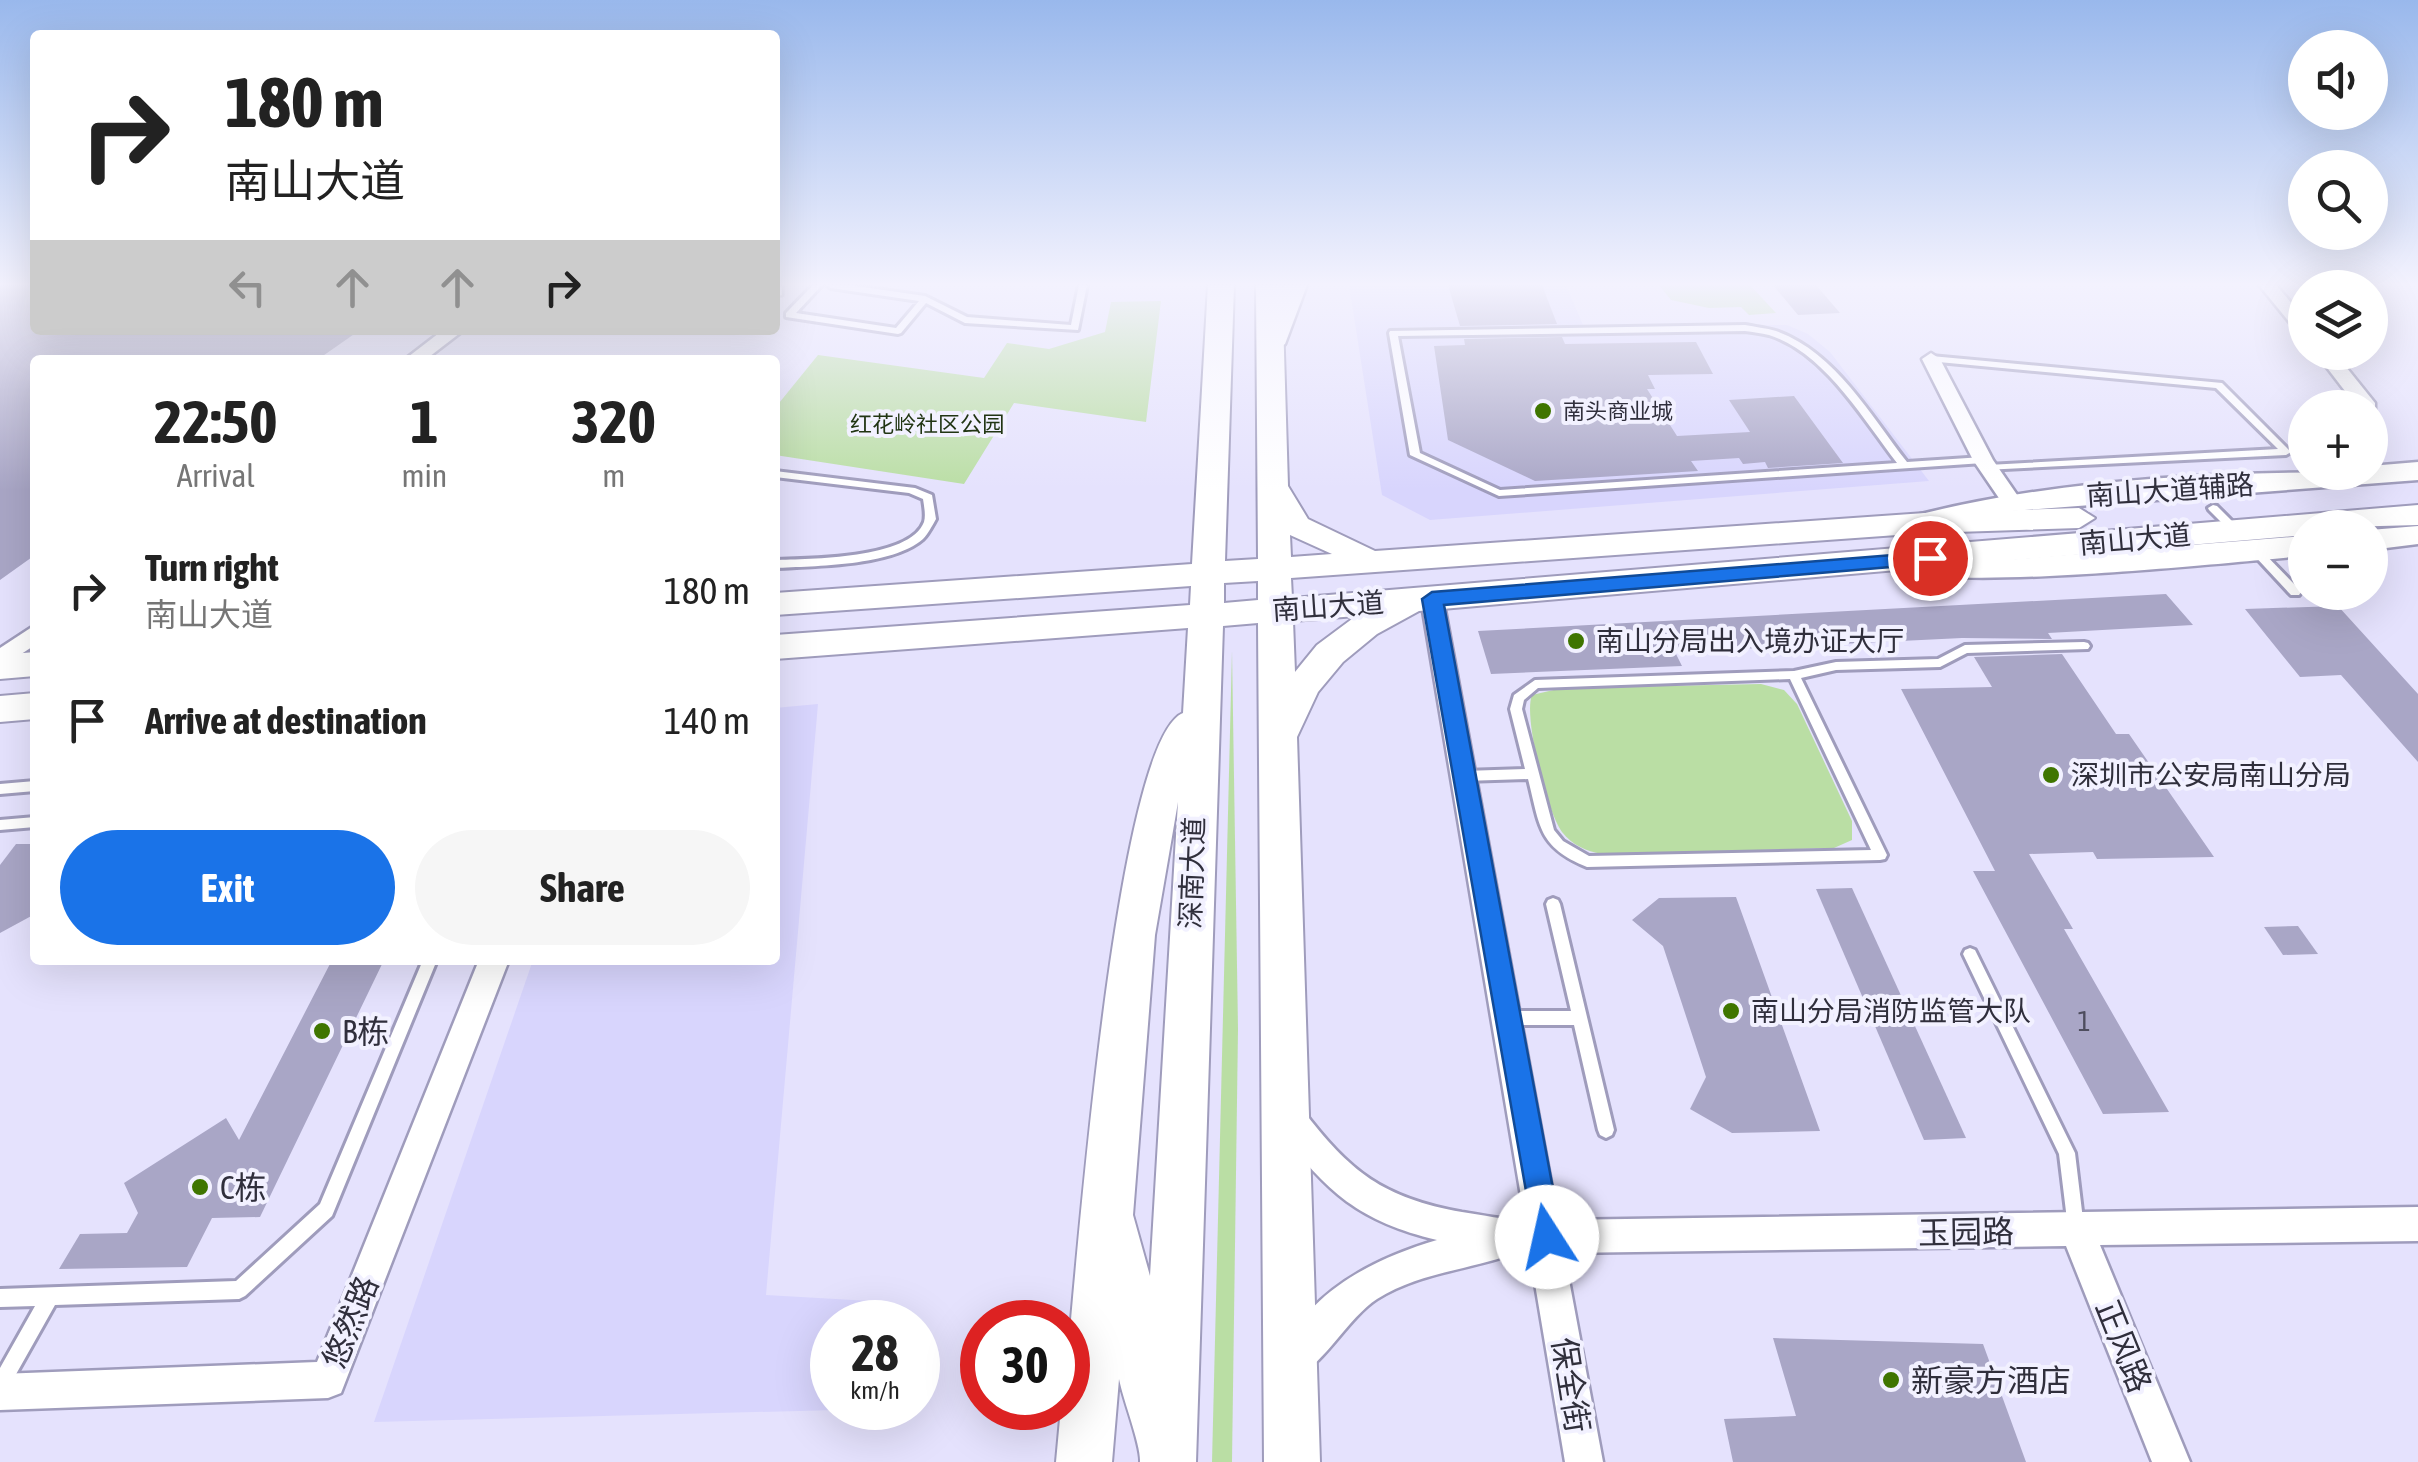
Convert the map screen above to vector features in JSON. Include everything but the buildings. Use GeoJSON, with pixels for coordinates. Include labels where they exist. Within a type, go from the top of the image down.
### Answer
{"type":"FeatureCollection","features":[{"type":"Feature","properties":{"kind":"main road","name":"深南大道"},"geometry":{"type":"LineString","coordinates":[[1166,1462],[1218,353]]}},
{"type":"Feature","properties":{"kind":"main road"},"geometry":{"type":"LineString","coordinates":[[1272,353],[1292,1462]]}},
{"type":"Feature","properties":{"kind":"main road"},"geometry":{"type":"LineString","coordinates":[[1275,490],[1296,526],[1318,539],[1366,555],[1407,560]]}},
{"type":"Feature","properties":{"kind":"main road","name":"南山大道"},"geometry":{"type":"LineString","coordinates":[[780,604],[1208,570],[1407,560],[1925,523],[2032,522],[2235,530],[2418,492]]}},
{"type":"Feature","properties":{"kind":"main road","name":"南山大道"},"geometry":{"type":"LineString","coordinates":[[780,646],[1432,599],[2418,515]]}},
{"type":"Feature","properties":{"kind":"main road"},"geometry":{"type":"LineString","coordinates":[[1280,754],[1301,687],[1321,662],[1370,623],[1432,599]]}},
{"type":"Feature","properties":{"kind":"main road"},"geometry":{"type":"LineString","coordinates":[[0,663],[30,664]]}},
{"type":"Feature","properties":{"kind":"main road"},"geometry":{"type":"LineString","coordinates":[[1084,1462],[1106,1191],[1147,848],[1158,803],[1201,700]]}},
{"type":"Feature","properties":{"kind":"main road"},"geometry":{"type":"LineString","coordinates":[[0,709],[30,706]]}},
{"type":"Feature","properties":{"kind":"main road"},"geometry":{"type":"LineString","coordinates":[[1106,1191],[1166,1462]]}},
{"type":"Feature","properties":{"kind":"main road"},"geometry":{"type":"LineString","coordinates":[[1292,1366],[1310,1462]]}},
{"type":"Feature","properties":{"kind":"street"},"geometry":{"type":"LineString","coordinates":[[1931,358],[1986,464],[2012,502]]}},
{"type":"Feature","properties":{"kind":"street"},"geometry":{"type":"LineString","coordinates":[[2338,370],[2354,390]]}},
{"type":"Feature","properties":{"kind":"street","name":"南山大道辅路"},"geometry":{"type":"LineString","coordinates":[[1925,523],[2012,502],[2418,471]]}},
{"type":"Feature","properties":{"kind":"street"},"geometry":{"type":"LineString","coordinates":[[2235,530],[2288,542]]}},
{"type":"Feature","properties":{"kind":"street"},"geometry":{"type":"LineString","coordinates":[[2388,538],[2418,535]]}},
{"type":"Feature","properties":{"kind":"street","name":"保全街"},"geometry":{"type":"LineString","coordinates":[[1432,599],[1508,1018],[1530,1237],[1584,1462]]}},
{"type":"Feature","properties":{"kind":"street"},"geometry":{"type":"LineString","coordinates":[[0,663],[30,636]]}},
{"type":"Feature","properties":{"kind":"street","name":"悠然路"},"geometry":{"type":"LineString","coordinates":[[0,1389],[328,1380],[492,965]]}},
{"type":"Feature","properties":{"kind":"street"},"geometry":{"type":"LineString","coordinates":[[1286,1111],[1316,1157],[1347,1189],[1384,1208],[1429,1222],[1530,1237]]}},
{"type":"Feature","properties":{"kind":"street","name":"玉园路"},"geometry":{"type":"LineString","coordinates":[[1530,1237],[2418,1224]]}},
{"type":"Feature","properties":{"kind":"street","name":"正风路"},"geometry":{"type":"LineString","coordinates":[[2076,1230],[2171,1462]]}},
{"type":"Feature","properties":{"kind":"street"},"geometry":{"type":"LineString","coordinates":[[1292,1366],[1318,1326],[1344,1298],[1375,1279],[1530,1237]]}},
{"type":"Feature","properties":{"kind":"lane"},"geometry":{"type":"LineString","coordinates":[[1397,353],[1414,454],[1499,493],[1904,465],[2286,452],[2219,385],[1931,358]]}},
{"type":"Feature","properties":{"kind":"lane"},"geometry":{"type":"LineString","coordinates":[[1810,353],[1904,465]]}},
{"type":"Feature","properties":{"kind":"lane"},"geometry":{"type":"LineString","coordinates":[[780,475],[911,490],[928,496],[933,509],[927,527],[913,543],[880,556],[780,564]]}},
{"type":"Feature","properties":{"kind":"lane"},"geometry":{"type":"LineString","coordinates":[[2235,530],[2288,586]]}},
{"type":"Feature","properties":{"kind":"lane"},"geometry":{"type":"LineString","coordinates":[[1794,675],[1880,855],[1587,862],[1558,845],[1548,832],[1516,708],[1518,698],[1535,684],[1794,675],[1836,666],[1940,663],[1964,649],[2084,646]]}},
{"type":"Feature","properties":{"kind":"lane"},"geometry":{"type":"LineString","coordinates":[[1464,776],[1532,774]]}},
{"type":"Feature","properties":{"kind":"lane"},"geometry":{"type":"LineString","coordinates":[[0,789],[30,786]]}},
{"type":"Feature","properties":{"kind":"lane"},"geometry":{"type":"LineString","coordinates":[[0,825],[30,822]]}},
{"type":"Feature","properties":{"kind":"lane"},"geometry":{"type":"LineString","coordinates":[[1553,904],[1606,1130]]}},
{"type":"Feature","properties":{"kind":"lane"},"geometry":{"type":"LineString","coordinates":[[1970,954],[2068,1153],[2076,1230]]}},
{"type":"Feature","properties":{"kind":"lane"},"geometry":{"type":"LineString","coordinates":[[0,1298],[239,1290],[326,1210],[428,965]]}},
{"type":"Feature","properties":{"kind":"lane"},"geometry":{"type":"LineString","coordinates":[[1508,1018],[1580,1018]]}},
{"type":"Feature","properties":{"kind":"lane"},"geometry":{"type":"LineString","coordinates":[[0,1389],[50,1296]]}},
{"type":"Feature","properties":{"kind":"shaded area"},"geometry":{"type":"Polygon","coordinates":[[[1360,353],[1831,353],[1929,481],[1430,520],[1382,495],[1360,353]]]}},
{"type":"Feature","properties":{"kind":"shaded area"},"geometry":{"type":"Polygon","coordinates":[[[818,704],[766,1295],[853,1300],[810,1300],[810,1411],[374,1422],[531,965],[780,965],[780,708],[818,704]]]}},
{"type":"Feature","properties":{"kind":"green space","name":"红花岭社区公园"},"geometry":{"type":"Polygon","coordinates":[[[1000,353],[1155,353],[1146,422],[1014,403],[964,484],[780,456],[780,402],[818,355],[984,378],[1000,353]]]}},
{"type":"Feature","properties":{"kind":"green space"},"geometry":{"type":"Polygon","coordinates":[[[1232,651],[1238,1029],[1232,1462],[1212,1462],[1232,651]]]}},
{"type":"Feature","properties":{"kind":"green space"},"geometry":{"type":"Polygon","coordinates":[[[1761,684],[1784,690],[1797,704],[1852,821],[1852,840],[1834,848],[1602,854],[1580,847],[1562,832],[1538,764],[1531,722],[1532,695],[1562,688],[1761,684]]]}},
{"type":"Feature","properties":{"kind":"place","name":"南头商业城"},"geometry":{"type":"Point","coordinates":[1543,411]}},
{"type":"Feature","properties":{"kind":"place","name":"南山分局出入境办证大厅"},"geometry":{"type":"Point","coordinates":[1576,641]}},
{"type":"Feature","properties":{"kind":"place","name":"深圳市公安局南山分局"},"geometry":{"type":"Point","coordinates":[2051,775]}},
{"type":"Feature","properties":{"kind":"place","name":"南山分局消防监管大队"},"geometry":{"type":"Point","coordinates":[1731,1011]}},
{"type":"Feature","properties":{"kind":"place","name":"B栋"},"geometry":{"type":"Point","coordinates":[322,1031]}},
{"type":"Feature","properties":{"kind":"place","name":"C栋"},"geometry":{"type":"Point","coordinates":[200,1187]}},
{"type":"Feature","properties":{"kind":"place","name":"新豪方酒店"},"geometry":{"type":"Point","coordinates":[1891,1380]}},
{"type":"Feature","properties":{"kind":"route"},"geometry":{"type":"LineString","coordinates":[[1547,1237],[1432,599],[1930,558]]}}]}
